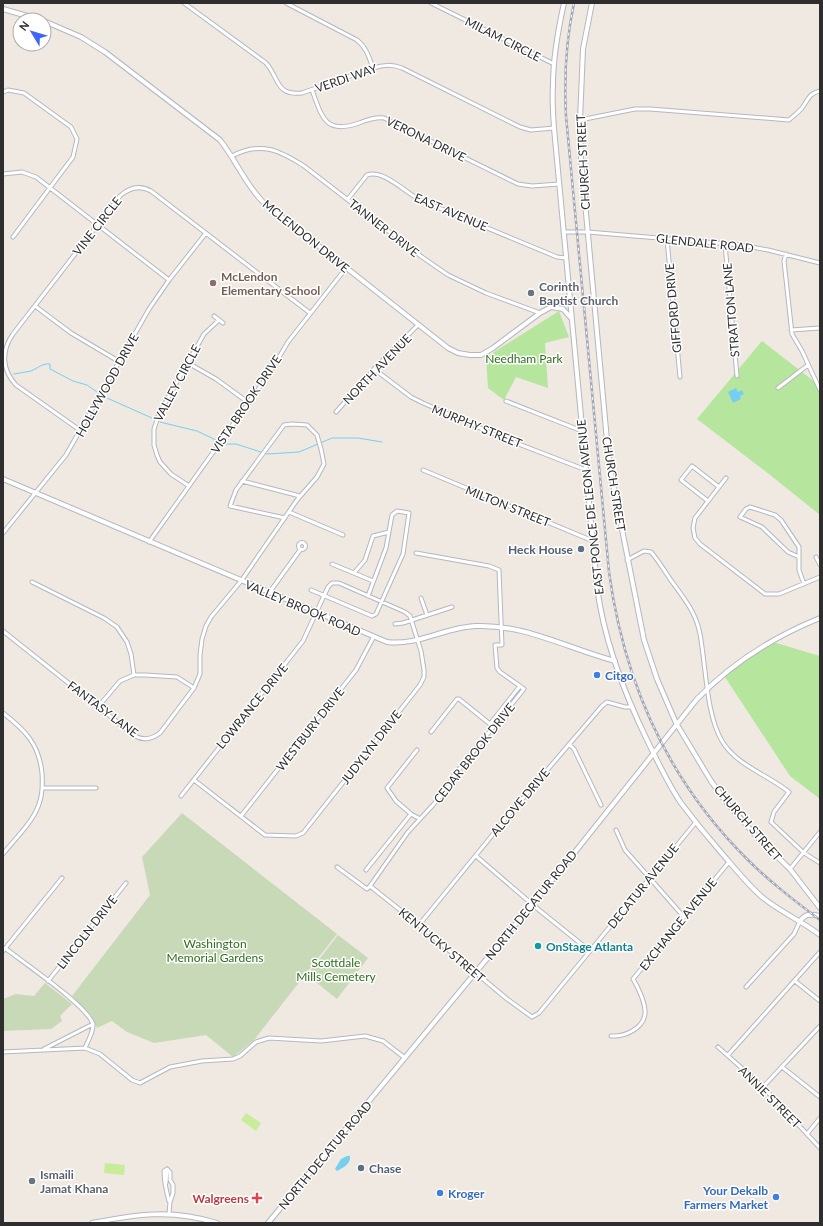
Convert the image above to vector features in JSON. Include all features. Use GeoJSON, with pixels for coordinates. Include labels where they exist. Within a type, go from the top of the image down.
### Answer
{"type":"FeatureCollection","features":[{"type":"Feature","properties":{"kind":"main road","name":"EAST PONCE DE LEON AVENUE"},"geometry":{"type":"LineString","coordinates":[[564,3],[557,32],[554,64],[554,128],[593,541],[601,613],[606,634],[632,707],[653,752],[681,802],[729,862],[754,889],[766,900],[820,935]]}},
{"type":"Feature","properties":{"kind":"main road","name":"CHURCH STREET"},"geometry":{"type":"LineString","coordinates":[[592,3],[583,49],[580,148],[606,436],[612,479],[641,627],[648,653],[676,723],[707,776],[726,802],[757,837],[790,869],[820,908]]}},
{"type":"Feature","properties":{"kind":"main road"},"geometry":{"type":"LineString","coordinates":[[3,9],[13,12]]}},
{"type":"Feature","properties":{"kind":"main road","name":"MCLENDON DRIVE"},"geometry":{"type":"LineString","coordinates":[[52,25],[80,37],[106,52],[220,140],[232,156],[255,194],[263,202],[448,348],[458,353],[481,355],[493,348],[540,313],[569,297]]}},
{"type":"Feature","properties":{"kind":"main road"},"geometry":{"type":"LineString","coordinates":[[551,307],[563,309],[571,318]]}},
{"type":"Feature","properties":{"kind":"main road","name":"VALLEY BROOK ROAD"},"geometry":{"type":"LineString","coordinates":[[3,479],[373,638],[386,642],[398,644],[460,627],[501,627],[534,634],[615,661]]}},
{"type":"Feature","properties":{"kind":"main road","name":"NORTH DECATUR ROAD"},"geometry":{"type":"LineString","coordinates":[[268,1223],[532,904],[676,723],[708,687],[734,665],[759,648],[792,630],[820,619]]}},
{"type":"Feature","properties":{"kind":"main road"},"geometry":{"type":"LineString","coordinates":[[800,921],[809,914],[820,916]]}},
{"type":"Feature","properties":{"kind":"main road"},"geometry":{"type":"LineString","coordinates":[[92,1223],[138,1215],[169,1214],[217,1223]]}},
{"type":"Feature","properties":{"kind":"street","name":"VERDI WAY"},"geometry":{"type":"LineString","coordinates":[[184,3],[266,63],[272,70],[277,83],[284,90],[296,94],[312,90],[373,68],[385,65],[397,66],[520,127],[531,130],[554,128]]}},
{"type":"Feature","properties":{"kind":"street"},"geometry":{"type":"LineString","coordinates":[[286,3],[357,40],[362,44],[368,54],[373,68]]}},
{"type":"Feature","properties":{"kind":"street","name":"MILAM CIRCLE"},"geometry":{"type":"LineString","coordinates":[[431,3],[554,64]]}},
{"type":"Feature","properties":{"kind":"street"},"geometry":{"type":"LineString","coordinates":[[3,92],[8,90],[24,93],[71,127],[77,139],[73,157],[51,188],[13,236]]}},
{"type":"Feature","properties":{"kind":"street","name":"VERONA DRIVE"},"geometry":{"type":"LineString","coordinates":[[312,90],[322,115],[333,126],[345,127],[372,118],[384,118],[518,184],[532,186],[559,184]]}},
{"type":"Feature","properties":{"kind":"street"},"geometry":{"type":"LineString","coordinates":[[580,120],[635,109],[789,120],[801,109],[807,98],[814,92],[820,91]]}},
{"type":"Feature","properties":{"kind":"street","name":"TANNER DRIVE"},"geometry":{"type":"LineString","coordinates":[[232,156],[249,149],[264,148],[275,150],[287,155],[304,166],[422,257],[448,275],[486,293],[540,313]]}},
{"type":"Feature","properties":{"kind":"street"},"geometry":{"type":"LineString","coordinates":[[3,174],[22,172],[30,174],[40,180],[169,280]]}},
{"type":"Feature","properties":{"kind":"street","name":"EAST AVENUE"},"geometry":{"type":"LineString","coordinates":[[348,199],[367,175],[376,174],[388,178],[409,194],[420,200],[557,257],[566,258]]}},
{"type":"Feature","properties":{"kind":"street","name":"VINE CIRCLE"},"geometry":{"type":"LineString","coordinates":[[80,431],[16,385],[8,375],[4,354],[9,340],[35,306],[123,194],[132,188],[140,187],[151,191],[310,313]]}},
{"type":"Feature","properties":{"kind":"street","name":"GLENDALE ROAD"},"geometry":{"type":"LineString","coordinates":[[563,232],[588,232],[725,244],[786,254],[820,263]]}},
{"type":"Feature","properties":{"kind":"street","name":"HOLLYWOOD DRIVE"},"geometry":{"type":"LineString","coordinates":[[3,533],[66,455],[149,309],[169,280],[206,233]]}},
{"type":"Feature","properties":{"kind":"street","name":"GIFFORD DRIVE"},"geometry":{"type":"LineString","coordinates":[[667,239],[680,377]]}},
{"type":"Feature","properties":{"kind":"street","name":"STRATTON LANE"},"geometry":{"type":"LineString","coordinates":[[725,244],[737,376]]}},
{"type":"Feature","properties":{"kind":"street"},"geometry":{"type":"LineString","coordinates":[[786,254],[784,261],[791,330],[820,390]]}},
{"type":"Feature","properties":{"kind":"street","name":"VISTA BROOK DRIVE"},"geometry":{"type":"LineString","coordinates":[[149,542],[270,374],[288,342],[346,268]]}},
{"type":"Feature","properties":{"kind":"street"},"geometry":{"type":"LineString","coordinates":[[35,306],[71,333],[120,362]]}},
{"type":"Feature","properties":{"kind":"street"},"geometry":{"type":"LineString","coordinates":[[214,316],[223,323]]}},
{"type":"Feature","properties":{"kind":"street","name":"VALLEY CIRCLE"},"geometry":{"type":"LineString","coordinates":[[189,486],[171,474],[160,462],[154,445],[153,433],[159,414],[204,334],[219,320]]}},
{"type":"Feature","properties":{"kind":"street","name":"NORTH AVENUE"},"geometry":{"type":"LineString","coordinates":[[336,412],[374,369],[418,325]]}},
{"type":"Feature","properties":{"kind":"street"},"geometry":{"type":"LineString","coordinates":[[791,330],[820,328]]}},
{"type":"Feature","properties":{"kind":"street"},"geometry":{"type":"LineString","coordinates":[[188,363],[216,379],[249,402]]}},
{"type":"Feature","properties":{"kind":"street"},"geometry":{"type":"LineString","coordinates":[[778,388],[808,365]]}},
{"type":"Feature","properties":{"kind":"street","name":"MURPHY STREET"},"geometry":{"type":"LineString","coordinates":[[374,369],[411,397],[423,403],[503,438],[586,470]]}},
{"type":"Feature","properties":{"kind":"street"},"geometry":{"type":"LineString","coordinates":[[506,401],[582,431]]}},
{"type":"Feature","properties":{"kind":"street","name":"FANTASY LANE"},"geometry":{"type":"LineString","coordinates":[[3,632],[135,736],[144,739],[160,733],[194,688],[200,674],[202,639],[206,626],[211,617],[241,581],[300,496],[317,477],[324,464],[317,435],[307,425],[284,425],[242,481]]}},
{"type":"Feature","properties":{"kind":"street"},"geometry":{"type":"LineString","coordinates":[[708,501],[681,480],[692,466],[719,487]]}},
{"type":"Feature","properties":{"kind":"street","name":"MILTON STREET"},"geometry":{"type":"LineString","coordinates":[[423,470],[593,541]]}},
{"type":"Feature","properties":{"kind":"street"},"geometry":{"type":"LineString","coordinates":[[726,478],[695,518],[693,528],[695,538],[700,544],[758,590],[766,594],[780,594],[820,577]]}},
{"type":"Feature","properties":{"kind":"street"},"geometry":{"type":"LineString","coordinates":[[285,518],[230,506],[236,490],[242,481],[300,496]]}},
{"type":"Feature","properties":{"kind":"street"},"geometry":{"type":"LineString","coordinates":[[799,557],[788,552],[762,527],[740,517],[746,509],[750,507],[775,515],[781,520],[799,548],[799,557],[799,570],[804,584]]}},
{"type":"Feature","properties":{"kind":"street"},"geometry":{"type":"LineString","coordinates":[[311,590],[372,616],[376,614],[382,602],[403,554],[409,513],[397,511],[392,515],[386,548],[368,596],[382,602],[405,612],[410,616],[411,620]]}},
{"type":"Feature","properties":{"kind":"street"},"geometry":{"type":"LineString","coordinates":[[289,512],[343,535]]}},
{"type":"Feature","properties":{"kind":"street"},"geometry":{"type":"LineString","coordinates":[[354,573],[365,560],[373,536],[389,532]]}},
{"type":"Feature","properties":{"kind":"street"},"geometry":{"type":"LineString","coordinates":[[269,593],[300,550]]}},
{"type":"Feature","properties":{"kind":"street"},"geometry":{"type":"LineString","coordinates":[[627,560],[644,551],[651,552],[685,598],[696,620],[700,633],[713,717],[723,742],[731,752],[744,763],[789,792],[774,812],[770,819],[771,822],[804,853],[820,863]]}},
{"type":"Feature","properties":{"kind":"street"},"geometry":{"type":"LineString","coordinates":[[416,554],[489,566],[499,570],[502,645],[495,645],[497,668],[520,686]]}},
{"type":"Feature","properties":{"kind":"street"},"geometry":{"type":"LineString","coordinates":[[816,557],[820,565]]}},
{"type":"Feature","properties":{"kind":"street"},"geometry":{"type":"LineString","coordinates":[[332,564],[373,581]]}},
{"type":"Feature","properties":{"kind":"street"},"geometry":{"type":"LineString","coordinates":[[32,582],[104,618],[117,627],[127,642],[131,654],[134,675]]}},
{"type":"Feature","properties":{"kind":"street","name":"LOWRANCE DRIVE"},"geometry":{"type":"LineString","coordinates":[[181,796],[304,641],[328,588],[332,583],[339,583],[368,596]]}},
{"type":"Feature","properties":{"kind":"street"},"geometry":{"type":"LineString","coordinates":[[421,598],[427,615]]}},
{"type":"Feature","properties":{"kind":"street"},"geometry":{"type":"LineString","coordinates":[[395,624],[403,623],[452,607]]}},
{"type":"Feature","properties":{"kind":"street","name":"JUDYLYN DRIVE"},"geometry":{"type":"LineString","coordinates":[[241,816],[265,835],[296,836],[303,833],[420,685],[424,677],[424,670],[421,650],[411,620]]}},
{"type":"Feature","properties":{"kind":"street","name":"WESTBURY DRIVE"},"geometry":{"type":"LineString","coordinates":[[241,816],[356,670],[373,638]]}},
{"type":"Feature","properties":{"kind":"street"},"geometry":{"type":"LineString","coordinates":[[98,707],[120,681],[134,675],[177,677],[194,688]]}},
{"type":"Feature","properties":{"kind":"street","name":"CEDAR BROOK DRIVE"},"geometry":{"type":"LineString","coordinates":[[370,886],[408,832],[448,787],[452,778],[524,689],[520,686],[490,724],[459,699],[457,699],[431,732]]}},
{"type":"Feature","properties":{"kind":"street","name":"ALCOVE DRIVE"},"geometry":{"type":"LineString","coordinates":[[419,925],[569,744],[605,703],[607,702],[625,707],[632,707]]}},
{"type":"Feature","properties":{"kind":"street"},"geometry":{"type":"LineString","coordinates":[[3,713],[25,732],[32,741],[40,760],[43,788],[34,816],[3,854]]}},
{"type":"Feature","properties":{"kind":"street"},"geometry":{"type":"LineString","coordinates":[[569,744],[574,749],[602,805]]}},
{"type":"Feature","properties":{"kind":"street"},"geometry":{"type":"LineString","coordinates":[[417,750],[387,788],[396,801],[411,814],[420,819]]}},
{"type":"Feature","properties":{"kind":"street"},"geometry":{"type":"LineString","coordinates":[[194,780],[241,816]]}},
{"type":"Feature","properties":{"kind":"street"},"geometry":{"type":"LineString","coordinates":[[43,788],[96,788]]}},
{"type":"Feature","properties":{"kind":"street"},"geometry":{"type":"LineString","coordinates":[[366,870],[411,814]]}},
{"type":"Feature","properties":{"kind":"street","name":"DECATUR AVENUE"},"geometry":{"type":"LineString","coordinates":[[545,1006],[696,822]]}},
{"type":"Feature","properties":{"kind":"street"},"geometry":{"type":"LineString","coordinates":[[616,830],[625,850],[684,918]]}},
{"type":"Feature","properties":{"kind":"street"},"geometry":{"type":"LineString","coordinates":[[790,869],[820,832]]}},
{"type":"Feature","properties":{"kind":"street"},"geometry":{"type":"LineString","coordinates":[[476,856],[590,951]]}},
{"type":"Feature","properties":{"kind":"street","name":"EXCHANGE AVENUE"},"geometry":{"type":"LineString","coordinates":[[611,1036],[627,1034],[641,1022],[645,1014],[644,1007],[633,978],[729,862]]}},
{"type":"Feature","properties":{"kind":"street","name":"KENTUCKY STREET"},"geometry":{"type":"LineString","coordinates":[[337,867],[367,888],[370,886],[529,1016],[534,1017],[545,1006]]}},
{"type":"Feature","properties":{"kind":"street"},"geometry":{"type":"LineString","coordinates":[[62,878],[4,950],[48,981],[78,1004],[88,1014],[93,1024],[92,1034],[85,1048]]}},
{"type":"Feature","properties":{"kind":"street","name":"LINCOLN DRIVE"},"geometry":{"type":"LineString","coordinates":[[48,981],[126,884]]}},
{"type":"Feature","properties":{"kind":"street"},"geometry":{"type":"LineString","coordinates":[[746,987],[794,934],[800,921]]}},
{"type":"Feature","properties":{"kind":"street"},"geometry":{"type":"LineString","coordinates":[[728,1055],[820,952]]}},
{"type":"Feature","properties":{"kind":"street"},"geometry":{"type":"LineString","coordinates":[[794,981],[820,1001]]}},
{"type":"Feature","properties":{"kind":"street"},"geometry":{"type":"LineString","coordinates":[[42,1050],[93,1024]]}},
{"type":"Feature","properties":{"kind":"street"},"geometry":{"type":"LineString","coordinates":[[763,1087],[820,1026]]}},
{"type":"Feature","properties":{"kind":"street"},"geometry":{"type":"LineString","coordinates":[[3,1052],[85,1048],[100,1054],[132,1080],[140,1083],[170,1067],[202,1061],[234,1059],[240,1056],[256,1042],[269,1038],[321,1041],[365,1036],[383,1040],[405,1058]]}},
{"type":"Feature","properties":{"kind":"street","name":"ANNIE STREET"},"geometry":{"type":"LineString","coordinates":[[718,1047],[763,1087],[820,1148]]}},
{"type":"Feature","properties":{"kind":"street"},"geometry":{"type":"LineString","coordinates":[[782,1067],[820,1097]]}},
{"type":"Feature","properties":{"kind":"street"},"geometry":{"type":"LineString","coordinates":[[807,1134],[820,1118]]}},
{"type":"Feature","properties":{"kind":"street"},"geometry":{"type":"LineString","coordinates":[[169,1214],[173,1185],[170,1180],[170,1172],[167,1169],[164,1171],[165,1186],[170,1202]]}},
{"type":"Feature","properties":{"kind":"green space","name":"Needham Park"},"geometry":{"type":"Polygon","coordinates":[[[559,311],[569,337],[545,343],[548,388],[516,377],[504,400],[488,388],[486,357],[559,311]]]}},
{"type":"Feature","properties":{"kind":"green space"},"geometry":{"type":"Polygon","coordinates":[[[762,341],[820,386],[820,515],[697,419],[762,341]]]}},
{"type":"Feature","properties":{"kind":"green space"},"geometry":{"type":"Polygon","coordinates":[[[773,642],[820,656],[820,799],[790,776],[723,674],[773,642]]]}},
{"type":"Feature","properties":{"kind":"green space","name":"Washington Memorial Gardens"},"geometry":{"type":"Polygon","coordinates":[[[182,813],[337,934],[254,1040],[233,1057],[206,1035],[154,1043],[127,1032],[112,1021],[97,1028],[91,1015],[72,996],[150,895],[142,857],[182,813]]]}},
{"type":"Feature","properties":{"kind":"green space","name":"Scottdale Mills Cemetery"},"geometry":{"type":"Polygon","coordinates":[[[338,935],[368,958],[337,999],[307,975],[338,935]]]}},
{"type":"Feature","properties":{"kind":"green space"},"geometry":{"type":"Polygon","coordinates":[[[45,983],[72,1004],[60,1016],[62,1021],[51,1029],[3,1031],[3,999],[16,994],[34,996],[45,983]]]}},
{"type":"Feature","properties":{"kind":"green space"},"geometry":{"type":"Polygon","coordinates":[[[246,1113],[261,1123],[256,1131],[241,1120],[246,1113]]]}},
{"type":"Feature","properties":{"kind":"green space"},"geometry":{"type":"Polygon","coordinates":[[[105,1163],[125,1165],[124,1175],[104,1173],[105,1163]]]}},
{"type":"Feature","properties":{"kind":"water"},"geometry":{"type":"Polygon","coordinates":[[[736,388],[738,392],[742,390],[744,394],[740,396],[741,399],[733,403],[728,392],[736,388]]]}},
{"type":"Feature","properties":{"kind":"water"},"geometry":{"type":"Polygon","coordinates":[[[350,1156],[348,1163],[337,1171],[335,1169],[341,1159],[350,1156]]]}},
{"type":"Feature","properties":{"kind":"waterway"},"geometry":{"type":"LineString","coordinates":[[14,374],[31,371],[43,365],[50,364],[50,369],[73,381],[87,385],[97,392]]}},
{"type":"Feature","properties":{"kind":"waterway"},"geometry":{"type":"LineString","coordinates":[[107,398],[152,418]]}},
{"type":"Feature","properties":{"kind":"waterway"},"geometry":{"type":"LineString","coordinates":[[160,422],[197,431],[216,440]]}},
{"type":"Feature","properties":{"kind":"waterway"},"geometry":{"type":"LineString","coordinates":[[226,444],[236,444],[267,454],[299,452],[332,438],[358,438],[382,442]]}},
{"type":"Feature","properties":{"kind":"railway"},"geometry":{"type":"LineString","coordinates":[[574,3],[566,59],[566,116],[609,572],[616,613],[626,652],[638,691],[654,728],[673,763],[695,797],[720,829],[756,868],[820,920]]}},
{"type":"Feature","properties":{"kind":"place","name":"McLendon Elementary School"},"geometry":{"type":"Point","coordinates":[213,283]}},
{"type":"Feature","properties":{"kind":"place","name":"Corinth Baptist Church"},"geometry":{"type":"Point","coordinates":[531,293]}},
{"type":"Feature","properties":{"kind":"place","name":"Heck House"},"geometry":{"type":"Point","coordinates":[581,549]}},
{"type":"Feature","properties":{"kind":"place","name":"Citgo"},"geometry":{"type":"Point","coordinates":[597,675]}},
{"type":"Feature","properties":{"kind":"place","name":"OnStage Atlanta"},"geometry":{"type":"Point","coordinates":[538,946]}},
{"type":"Feature","properties":{"kind":"place","name":"Chase"},"geometry":{"type":"Point","coordinates":[361,1168]}},
{"type":"Feature","properties":{"kind":"place","name":"Ismaili Jamat Khana"},"geometry":{"type":"Point","coordinates":[32,1181]}},
{"type":"Feature","properties":{"kind":"place","name":"Kroger"},"geometry":{"type":"Point","coordinates":[440,1193]}},
{"type":"Feature","properties":{"kind":"place","name":"Your Dekalb Farmers Market"},"geometry":{"type":"Point","coordinates":[776,1197]}},
{"type":"Feature","properties":{"kind":"place","name":"Walgreens"},"geometry":{"type":"Point","coordinates":[257,1198]}}]}
